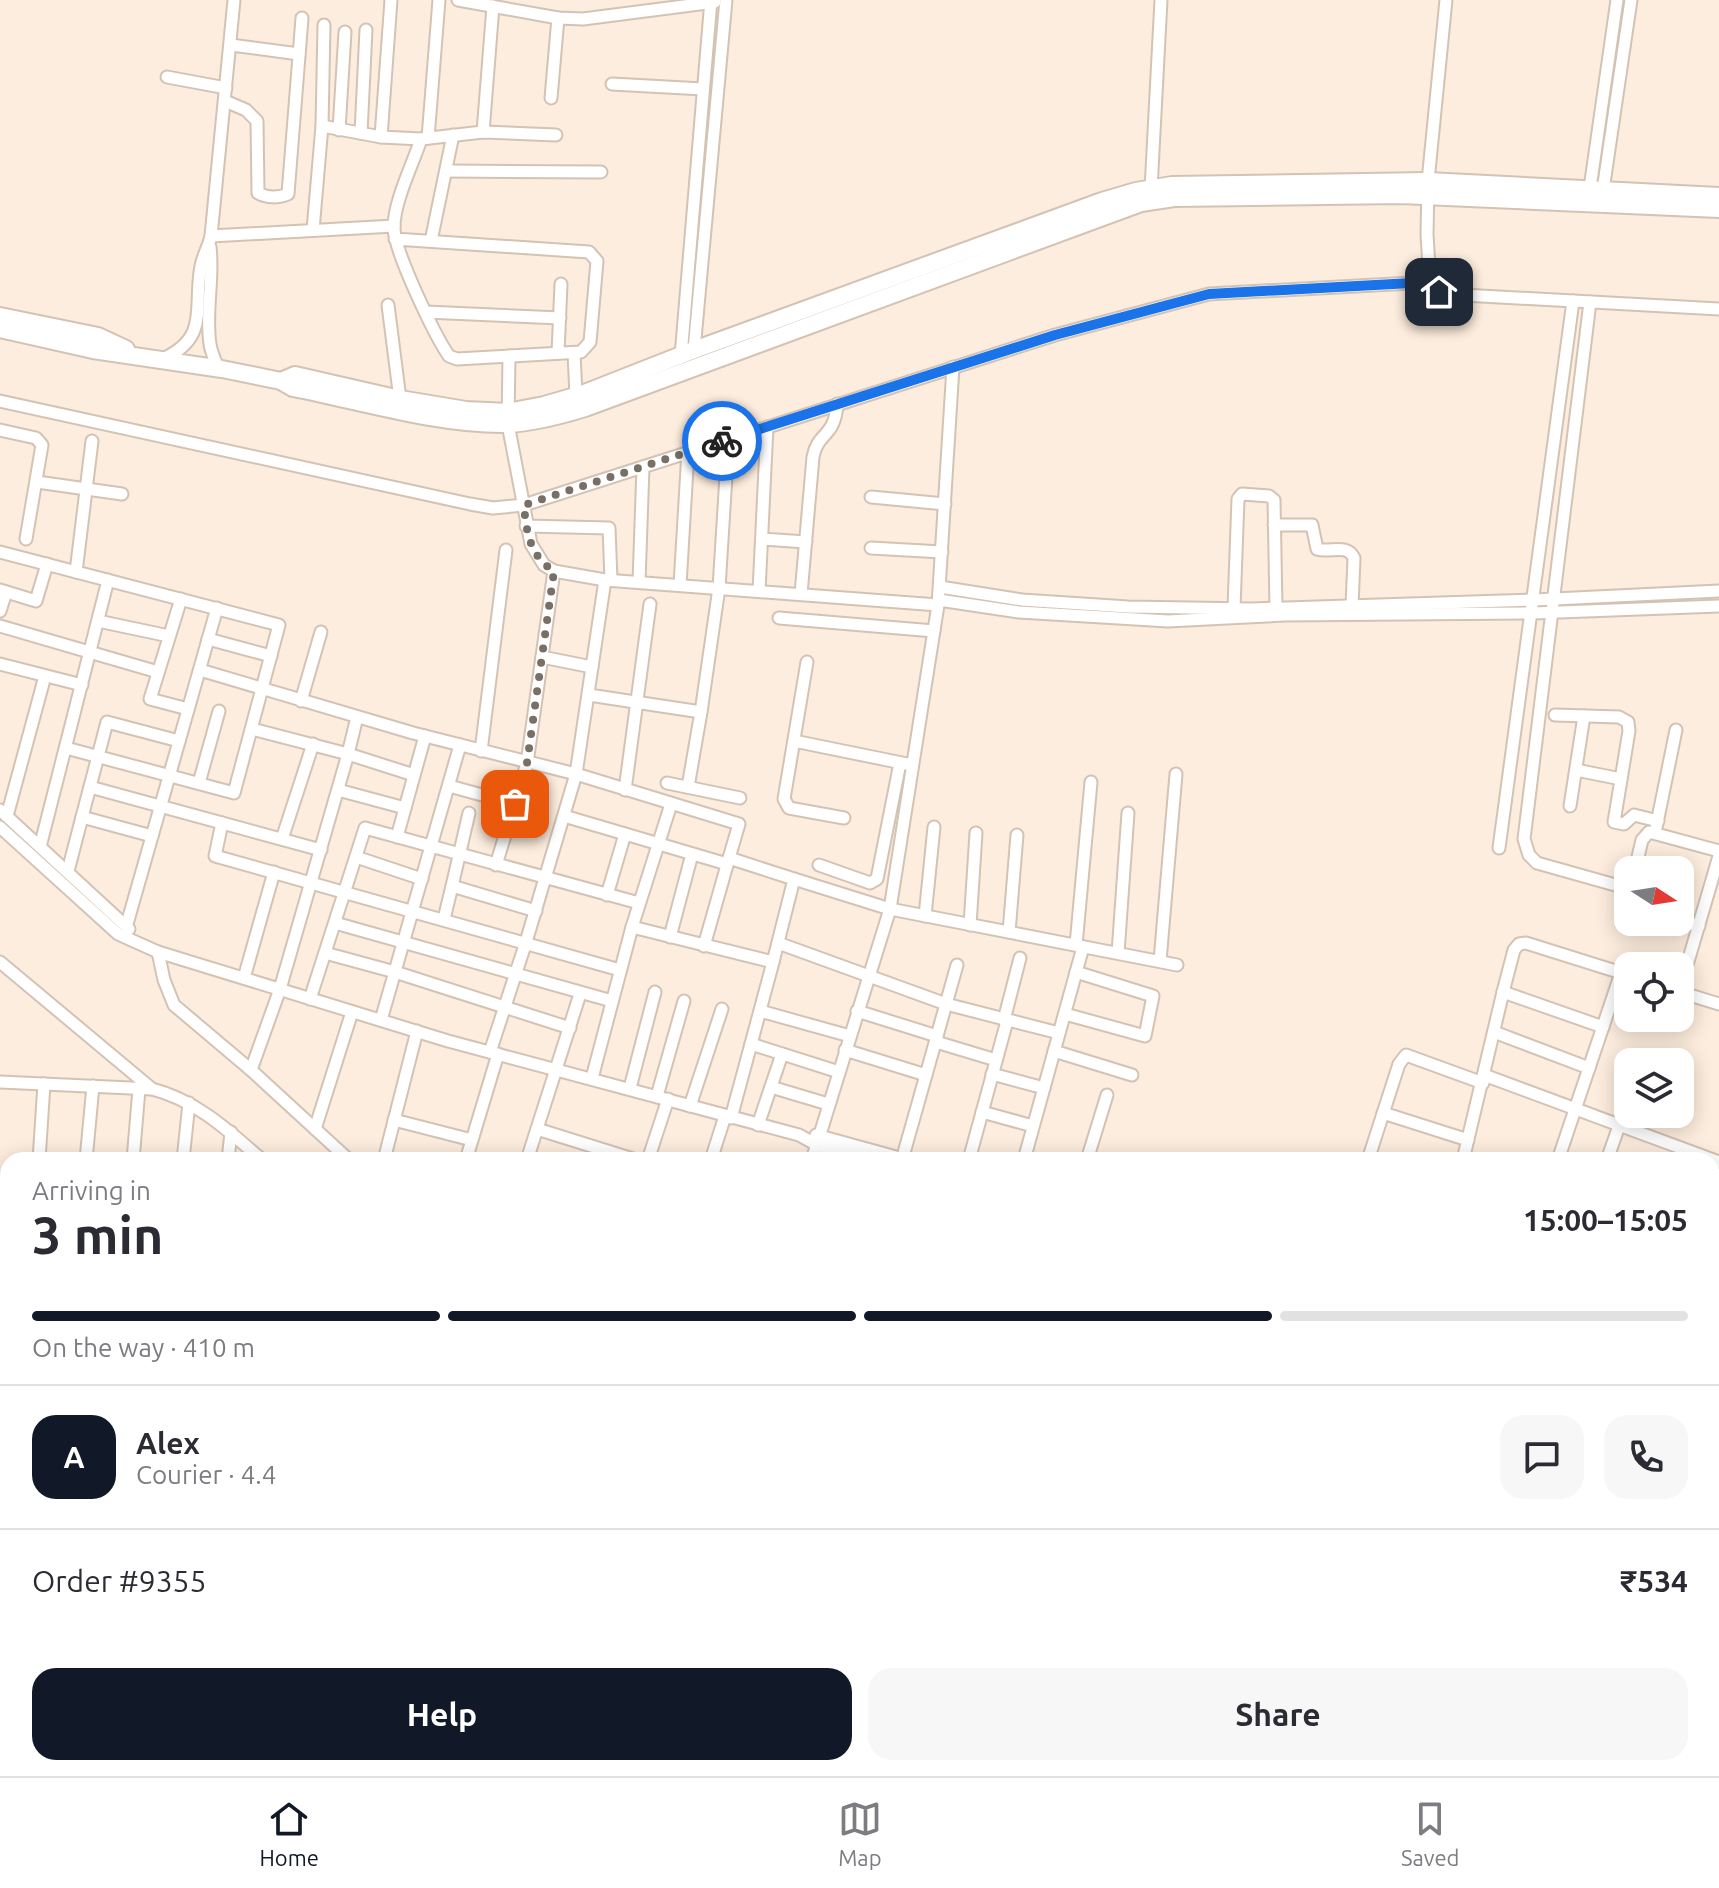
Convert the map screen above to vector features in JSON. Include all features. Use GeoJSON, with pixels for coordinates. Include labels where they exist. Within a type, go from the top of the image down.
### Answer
{"type":"FeatureCollection","features":[{"type":"Feature","properties":{"kind":"main road"},"geometry":{"type":"LineString","coordinates":[[281,381],[295,375],[400,399],[508,418],[576,396],[1102,201],[1172,185],[1428,189],[1596,198],[1719,209]]}},
{"type":"Feature","properties":{"kind":"main road"},"geometry":{"type":"LineString","coordinates":[[0,329],[93,350],[218,368],[281,381],[293,388],[464,422],[508,418],[548,419],[1141,203],[1174,198],[1428,189]]}},
{"type":"Feature","properties":{"kind":"main road"},"geometry":{"type":"LineString","coordinates":[[1596,198],[1719,196]]}},
{"type":"Feature","properties":{"kind":"main road"},"geometry":{"type":"LineString","coordinates":[[0,316],[98,336],[138,355]]}},
{"type":"Feature","properties":{"kind":"street"},"geometry":{"type":"LineString","coordinates":[[218,368],[209,333],[211,239],[234,0]]}},
{"type":"Feature","properties":{"kind":"street"},"geometry":{"type":"LineString","coordinates":[[381,137],[391,0]]}},
{"type":"Feature","properties":{"kind":"street"},"geometry":{"type":"LineString","coordinates":[[211,239],[313,230],[394,232],[431,241],[589,252],[597,261],[590,342],[581,352],[457,359],[449,356],[426,312],[394,232],[425,138],[439,0]]}},
{"type":"Feature","properties":{"kind":"street"},"geometry":{"type":"LineString","coordinates":[[458,0],[558,18],[594,19],[726,0],[687,353]]}},
{"type":"Feature","properties":{"kind":"street"},"geometry":{"type":"LineString","coordinates":[[1151,189],[1161,0]]}},
{"type":"Feature","properties":{"kind":"street"},"geometry":{"type":"LineString","coordinates":[[1446,0],[1428,189],[1427,265],[1430,282],[1445,294],[1719,309]]}},
{"type":"Feature","properties":{"kind":"street"},"geometry":{"type":"LineString","coordinates":[[1596,198],[1617,0]]}},
{"type":"Feature","properties":{"kind":"street"},"geometry":{"type":"LineString","coordinates":[[1596,198],[1631,0]]}},
{"type":"Feature","properties":{"kind":"street"},"geometry":{"type":"LineString","coordinates":[[687,353],[711,1]]}},
{"type":"Feature","properties":{"kind":"street"},"geometry":{"type":"LineString","coordinates":[[483,132],[493,6]]}},
{"type":"Feature","properties":{"kind":"street"},"geometry":{"type":"LineString","coordinates":[[225,101],[246,110],[257,121],[258,193],[282,197],[288,194],[302,18]]}},
{"type":"Feature","properties":{"kind":"street"},"geometry":{"type":"LineString","coordinates":[[551,98],[558,18]]}},
{"type":"Feature","properties":{"kind":"street"},"geometry":{"type":"LineString","coordinates":[[313,230],[322,126],[324,25]]}},
{"type":"Feature","properties":{"kind":"street"},"geometry":{"type":"LineString","coordinates":[[361,133],[366,30]]}},
{"type":"Feature","properties":{"kind":"street"},"geometry":{"type":"LineString","coordinates":[[339,130],[345,32]]}},
{"type":"Feature","properties":{"kind":"street"},"geometry":{"type":"LineString","coordinates":[[231,45],[299,54]]}},
{"type":"Feature","properties":{"kind":"street"},"geometry":{"type":"LineString","coordinates":[[167,77],[226,88]]}},
{"type":"Feature","properties":{"kind":"street"},"geometry":{"type":"LineString","coordinates":[[612,84],[703,89]]}},
{"type":"Feature","properties":{"kind":"street"},"geometry":{"type":"LineString","coordinates":[[322,126],[381,137],[425,138],[483,132],[556,135]]}},
{"type":"Feature","properties":{"kind":"street"},"geometry":{"type":"LineString","coordinates":[[431,241],[453,135]]}},
{"type":"Feature","properties":{"kind":"street"},"geometry":{"type":"LineString","coordinates":[[446,171],[601,172]]}},
{"type":"Feature","properties":{"kind":"street"},"geometry":{"type":"LineString","coordinates":[[165,358],[183,349],[193,334],[201,265],[211,239]]}},
{"type":"Feature","properties":{"kind":"street"},"geometry":{"type":"LineString","coordinates":[[0,401],[493,508],[643,467],[1055,335],[1209,294],[1430,282]]}},
{"type":"Feature","properties":{"kind":"street"},"geometry":{"type":"LineString","coordinates":[[558,353],[561,284]]}},
{"type":"Feature","properties":{"kind":"street"},"geometry":{"type":"LineString","coordinates":[[1499,848],[1573,301]]}},
{"type":"Feature","properties":{"kind":"street"},"geometry":{"type":"LineString","coordinates":[[1590,302],[1524,839],[1526,849],[1537,863],[1614,885]]}},
{"type":"Feature","properties":{"kind":"street"},"geometry":{"type":"LineString","coordinates":[[388,305],[400,399]]}},
{"type":"Feature","properties":{"kind":"street"},"geometry":{"type":"LineString","coordinates":[[426,312],[560,318]]}},
{"type":"Feature","properties":{"kind":"street"},"geometry":{"type":"LineString","coordinates":[[574,353],[576,396]]}},
{"type":"Feature","properties":{"kind":"street"},"geometry":{"type":"LineString","coordinates":[[509,356],[508,418],[526,526],[537,555],[544,565],[554,571],[608,580],[801,594],[1022,600],[1128,607],[1534,606]]}},
{"type":"Feature","properties":{"kind":"street"},"geometry":{"type":"LineString","coordinates":[[819,865],[870,883],[877,879],[906,764],[934,631],[939,597],[953,367]]}},
{"type":"Feature","properties":{"kind":"street"},"geometry":{"type":"LineString","coordinates":[[801,594],[815,447],[834,426],[837,404]]}},
{"type":"Feature","properties":{"kind":"street"},"geometry":{"type":"LineString","coordinates":[[759,591],[767,427]]}},
{"type":"Feature","properties":{"kind":"street"},"geometry":{"type":"LineString","coordinates":[[0,430],[40,440],[42,451],[26,539]]}},
{"type":"Feature","properties":{"kind":"street"},"geometry":{"type":"LineString","coordinates":[[76,572],[92,441]]}},
{"type":"Feature","properties":{"kind":"street"},"geometry":{"type":"LineString","coordinates":[[680,585],[688,452]]}},
{"type":"Feature","properties":{"kind":"street"},"geometry":{"type":"LineString","coordinates":[[639,582],[643,467]]}},
{"type":"Feature","properties":{"kind":"street"},"geometry":{"type":"LineString","coordinates":[[688,787],[719,588],[726,476]]}},
{"type":"Feature","properties":{"kind":"street"},"geometry":{"type":"LineString","coordinates":[[37,482],[122,494]]}},
{"type":"Feature","properties":{"kind":"street"},"geometry":{"type":"LineString","coordinates":[[1234,608],[1238,499],[1242,494],[1269,496],[1274,500],[1276,608]]}},
{"type":"Feature","properties":{"kind":"street"},"geometry":{"type":"LineString","coordinates":[[871,497],[945,504]]}},
{"type":"Feature","properties":{"kind":"street"},"geometry":{"type":"LineString","coordinates":[[1274,525],[1312,525],[1317,549],[1345,549],[1351,552],[1354,558],[1352,606]]}},
{"type":"Feature","properties":{"kind":"street"},"geometry":{"type":"LineString","coordinates":[[468,1152],[505,1008],[576,774],[608,580],[609,528],[526,526]]}},
{"type":"Feature","properties":{"kind":"street"},"geometry":{"type":"LineString","coordinates":[[762,539],[806,542]]}},
{"type":"Feature","properties":{"kind":"street"},"geometry":{"type":"LineString","coordinates":[[871,548],[942,552]]}},
{"type":"Feature","properties":{"kind":"street"},"geometry":{"type":"LineString","coordinates":[[481,751],[506,550]]}},
{"type":"Feature","properties":{"kind":"street"},"geometry":{"type":"LineString","coordinates":[[0,552],[279,625],[234,793],[66,748]]}},
{"type":"Feature","properties":{"kind":"street"},"geometry":{"type":"LineString","coordinates":[[0,611],[3,591],[36,601],[47,564]]}},
{"type":"Feature","properties":{"kind":"street"},"geometry":{"type":"LineString","coordinates":[[496,865],[527,763],[554,571]]}},
{"type":"Feature","properties":{"kind":"street"},"geometry":{"type":"LineString","coordinates":[[40,847],[108,580]]}},
{"type":"Feature","properties":{"kind":"street"},"geometry":{"type":"LineString","coordinates":[[939,597],[1019,612],[1168,621],[1554,605],[1719,591]]}},
{"type":"Feature","properties":{"kind":"street"},"geometry":{"type":"LineString","coordinates":[[181,599],[150,699],[188,709]]}},
{"type":"Feature","properties":{"kind":"street"},"geometry":{"type":"LineString","coordinates":[[625,790],[650,604]]}},
{"type":"Feature","properties":{"kind":"street"},"geometry":{"type":"LineString","coordinates":[[1554,605],[1719,606]]}},
{"type":"Feature","properties":{"kind":"street"},"geometry":{"type":"LineString","coordinates":[[127,924],[217,608]]}},
{"type":"Feature","properties":{"kind":"street"},"geometry":{"type":"LineString","coordinates":[[779,618],[934,631]]}},
{"type":"Feature","properties":{"kind":"street"},"geometry":{"type":"LineString","coordinates":[[98,621],[169,636]]}},
{"type":"Feature","properties":{"kind":"street"},"geometry":{"type":"LineString","coordinates":[[0,626],[158,672]]}},
{"type":"Feature","properties":{"kind":"street"},"geometry":{"type":"LineString","coordinates":[[301,701],[321,632]]}},
{"type":"Feature","properties":{"kind":"street"},"geometry":{"type":"LineString","coordinates":[[208,639],[271,656]]}},
{"type":"Feature","properties":{"kind":"street"},"geometry":{"type":"LineString","coordinates":[[542,657],[592,667]]}},
{"type":"Feature","properties":{"kind":"street"},"geometry":{"type":"LineString","coordinates":[[807,662],[785,805],[844,818]]}},
{"type":"Feature","properties":{"kind":"street"},"geometry":{"type":"LineString","coordinates":[[0,664],[82,685]]}},
{"type":"Feature","properties":{"kind":"street"},"geometry":{"type":"LineString","coordinates":[[200,670],[425,736],[576,774],[739,824],[704,946]]}},
{"type":"Feature","properties":{"kind":"street"},"geometry":{"type":"LineString","coordinates":[[45,676],[4,813],[127,924],[137,944]]}},
{"type":"Feature","properties":{"kind":"street"},"geometry":{"type":"LineString","coordinates":[[589,695],[701,712]]}},
{"type":"Feature","properties":{"kind":"street"},"geometry":{"type":"LineString","coordinates":[[199,783],[219,711]]}},
{"type":"Feature","properties":{"kind":"street"},"geometry":{"type":"LineString","coordinates":[[1555,715],[1619,717],[1628,722],[1614,822],[1624,824],[1634,815],[1719,854],[1691,952]]}},
{"type":"Feature","properties":{"kind":"street"},"geometry":{"type":"LineString","coordinates":[[1570,806],[1584,716]]}},
{"type":"Feature","properties":{"kind":"street"},"geometry":{"type":"LineString","coordinates":[[251,1070],[280,989],[312,883],[357,717]]}},
{"type":"Feature","properties":{"kind":"street"},"geometry":{"type":"LineString","coordinates":[[68,871],[107,722],[179,741]]}},
{"type":"Feature","properties":{"kind":"street"},"geometry":{"type":"LineString","coordinates":[[252,729],[414,775]]}},
{"type":"Feature","properties":{"kind":"street"},"geometry":{"type":"LineString","coordinates":[[1639,856],[1644,836],[1656,827],[1676,730]]}},
{"type":"Feature","properties":{"kind":"street"},"geometry":{"type":"LineString","coordinates":[[397,837],[425,736]]}},
{"type":"Feature","properties":{"kind":"street"},"geometry":{"type":"LineString","coordinates":[[794,741],[906,764]]}},
{"type":"Feature","properties":{"kind":"street"},"geometry":{"type":"LineString","coordinates":[[282,839],[313,744]]}},
{"type":"Feature","properties":{"kind":"street"},"geometry":{"type":"LineString","coordinates":[[381,1020],[460,745]]}},
{"type":"Feature","properties":{"kind":"street"},"geometry":{"type":"LineString","coordinates":[[814,1152],[890,909],[906,764]]}},
{"type":"Feature","properties":{"kind":"street"},"geometry":{"type":"LineString","coordinates":[[1576,770],[1621,779]]}},
{"type":"Feature","properties":{"kind":"street"},"geometry":{"type":"LineString","coordinates":[[1160,961],[1176,774]]}},
{"type":"Feature","properties":{"kind":"street"},"geometry":{"type":"LineString","coordinates":[[1026,1152],[1076,972],[1091,782]]}},
{"type":"Feature","properties":{"kind":"street"},"geometry":{"type":"LineString","coordinates":[[667,783],[740,798]]}},
{"type":"Feature","properties":{"kind":"street"},"geometry":{"type":"LineString","coordinates":[[449,786],[515,804]]}},
{"type":"Feature","properties":{"kind":"street"},"geometry":{"type":"LineString","coordinates":[[90,787],[321,850]]}},
{"type":"Feature","properties":{"kind":"street"},"geometry":{"type":"LineString","coordinates":[[338,790],[405,808]]}},
{"type":"Feature","properties":{"kind":"street"},"geometry":{"type":"LineString","coordinates":[[592,1078],[632,927],[671,804]]}},
{"type":"Feature","properties":{"kind":"street"},"geometry":{"type":"LineString","coordinates":[[444,919],[469,813]]}},
{"type":"Feature","properties":{"kind":"street"},"geometry":{"type":"LineString","coordinates":[[1118,953],[1128,813]]}},
{"type":"Feature","properties":{"kind":"street"},"geometry":{"type":"LineString","coordinates":[[564,816],[692,854],[794,879],[890,909],[1177,965]]}},
{"type":"Feature","properties":{"kind":"street"},"geometry":{"type":"LineString","coordinates":[[82,817],[152,836]]}},
{"type":"Feature","properties":{"kind":"street"},"geometry":{"type":"LineString","coordinates":[[222,823],[215,856],[620,970]]}},
{"type":"Feature","properties":{"kind":"street"},"geometry":{"type":"LineString","coordinates":[[0,827],[118,934],[158,952],[494,1053],[870,1152]]}},
{"type":"Feature","properties":{"kind":"street"},"geometry":{"type":"LineString","coordinates":[[925,916],[934,827]]}},
{"type":"Feature","properties":{"kind":"street"},"geometry":{"type":"LineString","coordinates":[[310,999],[365,828],[639,903]]}},
{"type":"Feature","properties":{"kind":"street"},"geometry":{"type":"LineString","coordinates":[[970,925],[976,833]]}},
{"type":"Feature","properties":{"kind":"street"},"geometry":{"type":"LineString","coordinates":[[607,895],[625,834]]}},
{"type":"Feature","properties":{"kind":"street"},"geometry":{"type":"LineString","coordinates":[[1009,932],[1017,835]]}},
{"type":"Feature","properties":{"kind":"street"},"geometry":{"type":"LineString","coordinates":[[670,937],[692,854]]}},
{"type":"Feature","properties":{"kind":"street"},"geometry":{"type":"LineString","coordinates":[[356,857],[422,879]]}},
{"type":"Feature","properties":{"kind":"street"},"geometry":{"type":"LineString","coordinates":[[244,978],[274,872]]}},
{"type":"Feature","properties":{"kind":"street"},"geometry":{"type":"LineString","coordinates":[[714,1152],[751,1044],[794,879]]}},
{"type":"Feature","properties":{"kind":"street"},"geometry":{"type":"LineString","coordinates":[[452,886],[536,911]]}},
{"type":"Feature","properties":{"kind":"street"},"geometry":{"type":"LineString","coordinates":[[335,923],[612,1001]]}},
{"type":"Feature","properties":{"kind":"street"},"geometry":{"type":"LineString","coordinates":[[1694,924],[1699,926]]}},
{"type":"Feature","properties":{"kind":"street"},"geometry":{"type":"LineString","coordinates":[[632,927],[773,962]]}},
{"type":"Feature","properties":{"kind":"street"},"geometry":{"type":"LineString","coordinates":[[778,943],[946,1004],[1059,1033]]}},
{"type":"Feature","properties":{"kind":"street"},"geometry":{"type":"LineString","coordinates":[[1465,1152],[1514,950],[1519,944],[1526,943],[1614,971]]}},
{"type":"Feature","properties":{"kind":"street"},"geometry":{"type":"LineString","coordinates":[[158,952],[174,1005],[340,1152]]}},
{"type":"Feature","properties":{"kind":"street"},"geometry":{"type":"LineString","coordinates":[[325,953],[570,1028]]}},
{"type":"Feature","properties":{"kind":"street"},"geometry":{"type":"LineString","coordinates":[[971,1152],[1020,958]]}},
{"type":"Feature","properties":{"kind":"street"},"geometry":{"type":"LineString","coordinates":[[0,962],[152,1089]]}},
{"type":"Feature","properties":{"kind":"street"},"geometry":{"type":"LineString","coordinates":[[906,1152],[957,965]]}},
{"type":"Feature","properties":{"kind":"street"},"geometry":{"type":"LineString","coordinates":[[1065,1014],[1145,1036],[1153,996],[1076,972]]}},
{"type":"Feature","properties":{"kind":"street"},"geometry":{"type":"LineString","coordinates":[[630,1088],[655,992]]}},
{"type":"Feature","properties":{"kind":"street"},"geometry":{"type":"LineString","coordinates":[[1503,992],[1603,1027]]}},
{"type":"Feature","properties":{"kind":"street"},"geometry":{"type":"LineString","coordinates":[[530,1152],[580,994]]}},
{"type":"Feature","properties":{"kind":"street"},"geometry":{"type":"LineString","coordinates":[[1694,995],[1719,1004]]}},
{"type":"Feature","properties":{"kind":"street"},"geometry":{"type":"LineString","coordinates":[[1561,1152],[1614,1000]]}},
{"type":"Feature","properties":{"kind":"street"},"geometry":{"type":"LineString","coordinates":[[650,1152],[684,1001]]}},
{"type":"Feature","properties":{"kind":"street"},"geometry":{"type":"LineString","coordinates":[[690,1106],[722,1009]]}},
{"type":"Feature","properties":{"kind":"street"},"geometry":{"type":"LineString","coordinates":[[760,1011],[850,1036]]}},
{"type":"Feature","properties":{"kind":"street"},"geometry":{"type":"LineString","coordinates":[[857,1011],[996,1060]]}},
{"type":"Feature","properties":{"kind":"street"},"geometry":{"type":"LineString","coordinates":[[315,1129],[352,1012]]}},
{"type":"Feature","properties":{"kind":"street"},"geometry":{"type":"LineString","coordinates":[[386,1152],[417,1031]]}},
{"type":"Feature","properties":{"kind":"street"},"geometry":{"type":"LineString","coordinates":[[1494,1032],[1589,1068]]}},
{"type":"Feature","properties":{"kind":"street"},"geometry":{"type":"LineString","coordinates":[[751,1044],[839,1072]]}},
{"type":"Feature","properties":{"kind":"street"},"geometry":{"type":"LineString","coordinates":[[845,1050],[926,1075]]}},
{"type":"Feature","properties":{"kind":"street"},"geometry":{"type":"LineString","coordinates":[[1054,1051],[1132,1075]]}},
{"type":"Feature","properties":{"kind":"street"},"geometry":{"type":"LineString","coordinates":[[758,1125],[782,1054]]}},
{"type":"Feature","properties":{"kind":"street"},"geometry":{"type":"LineString","coordinates":[[1371,1152],[1402,1058],[1406,1055],[1614,1124]]}},
{"type":"Feature","properties":{"kind":"street"},"geometry":{"type":"LineString","coordinates":[[992,1074],[1044,1088]]}},
{"type":"Feature","properties":{"kind":"street"},"geometry":{"type":"LineString","coordinates":[[0,1082],[152,1089],[173,1094],[231,1132],[253,1152]]}},
{"type":"Feature","properties":{"kind":"street"},"geometry":{"type":"LineString","coordinates":[[40,1152],[44,1084]]}},
{"type":"Feature","properties":{"kind":"street"},"geometry":{"type":"LineString","coordinates":[[87,1152],[93,1086]]}},
{"type":"Feature","properties":{"kind":"street"},"geometry":{"type":"LineString","coordinates":[[771,1087],[828,1104]]}},
{"type":"Feature","properties":{"kind":"street"},"geometry":{"type":"LineString","coordinates":[[134,1152],[139,1089]]}},
{"type":"Feature","properties":{"kind":"street"},"geometry":{"type":"LineString","coordinates":[[1089,1152],[1107,1095]]}},
{"type":"Feature","properties":{"kind":"street"},"geometry":{"type":"LineString","coordinates":[[184,1152],[189,1103]]}},
{"type":"Feature","properties":{"kind":"street"},"geometry":{"type":"LineString","coordinates":[[982,1112],[1033,1126]]}},
{"type":"Feature","properties":{"kind":"street"},"geometry":{"type":"LineString","coordinates":[[1383,1113],[1468,1140]]}},
{"type":"Feature","properties":{"kind":"street"},"geometry":{"type":"LineString","coordinates":[[394,1120],[472,1140]]}},
{"type":"Feature","properties":{"kind":"street"},"geometry":{"type":"LineString","coordinates":[[1610,1152],[1618,1128]]}},
{"type":"Feature","properties":{"kind":"street"},"geometry":{"type":"LineString","coordinates":[[1624,1128],[1686,1152]]}},
{"type":"Feature","properties":{"kind":"street"},"geometry":{"type":"LineString","coordinates":[[537,1129],[610,1152]]}},
{"type":"Feature","properties":{"kind":"street"},"geometry":{"type":"LineString","coordinates":[[229,1152],[231,1132]]}},
{"type":"Feature","properties":{"kind":"street"},"geometry":{"type":"LineString","coordinates":[[818,1140],[847,1152]]}},
{"type":"Feature","properties":{"kind":"way so far"},"geometry":{"type":"LineString","coordinates":[[515,804],[527,763],[554,571],[544,565],[531,544],[524,505],[722,441]]}},
{"type":"Feature","properties":{"kind":"route"},"geometry":{"type":"LineString","coordinates":[[722,441],[1055,335],[1209,294],[1430,282],[1439,292]]}}]}
